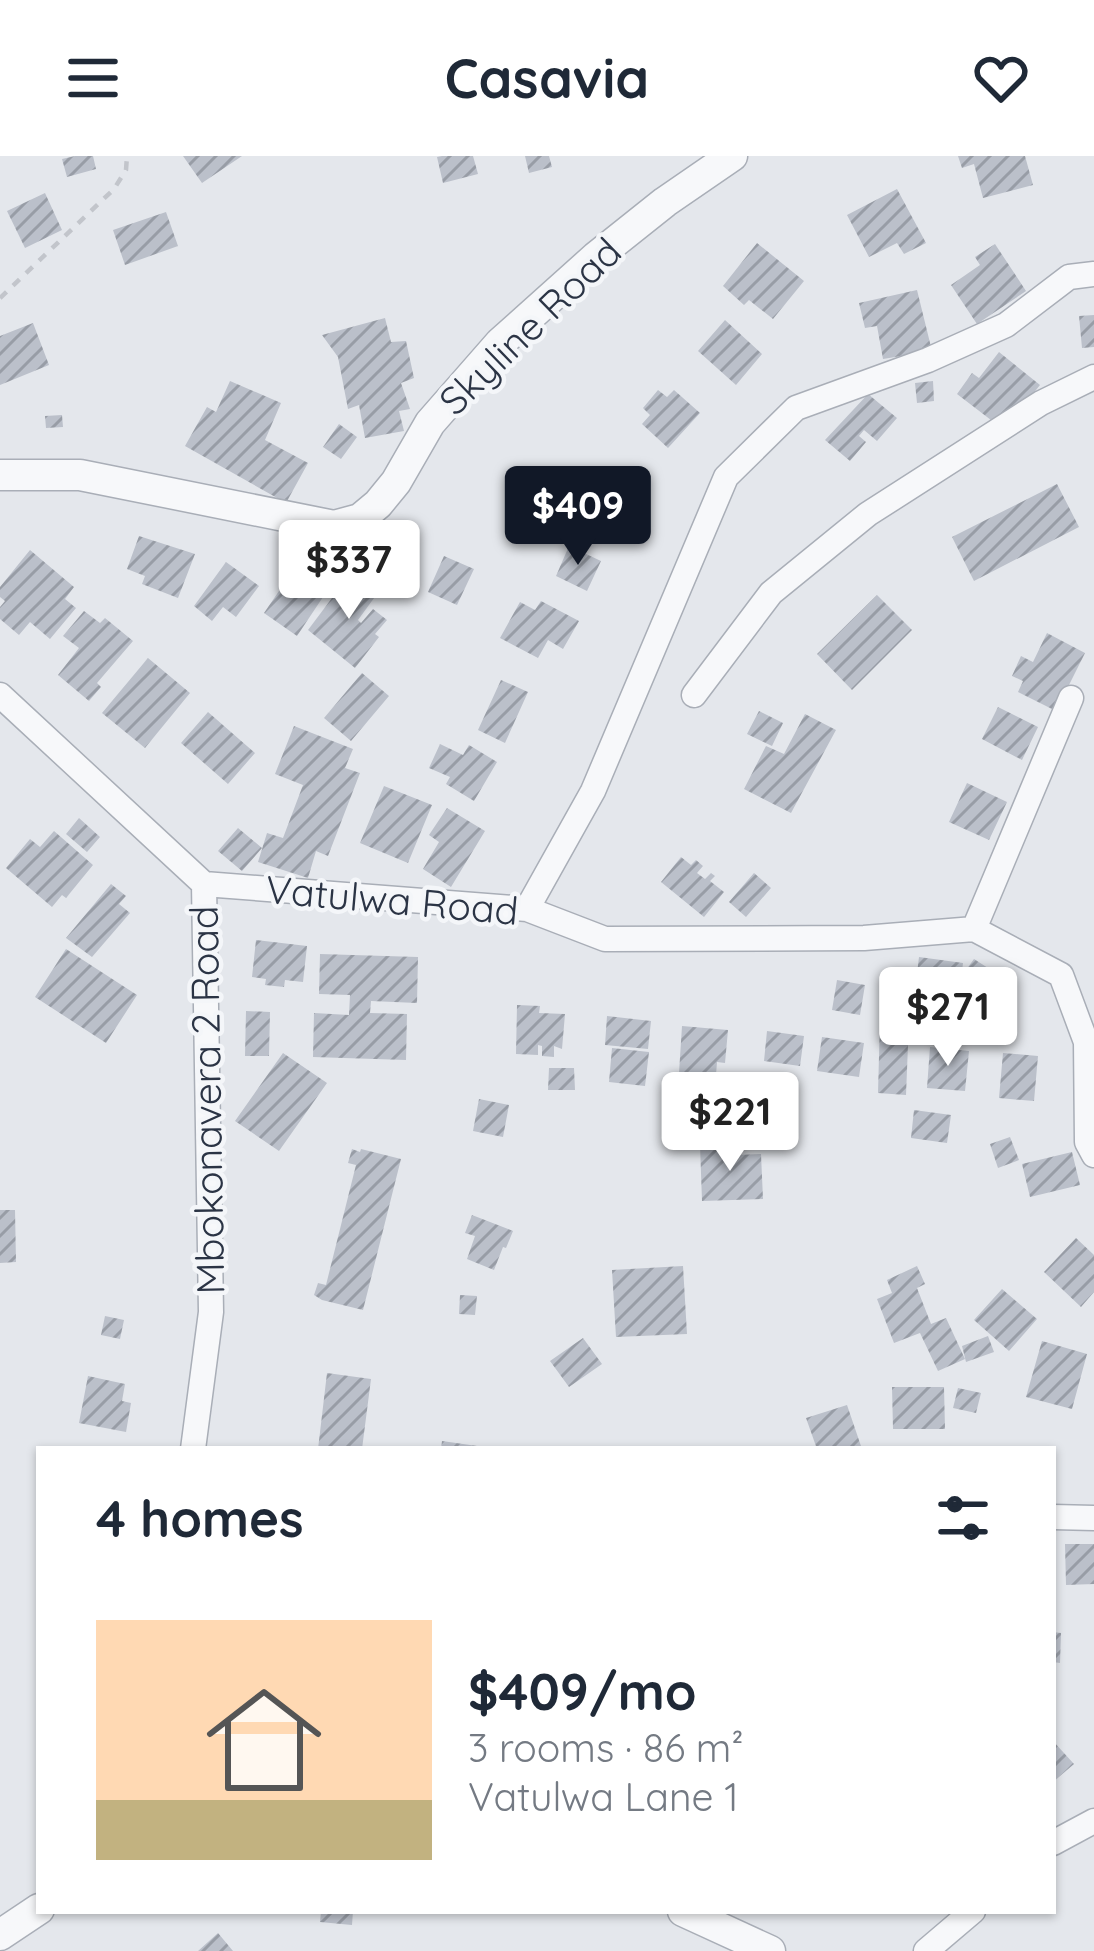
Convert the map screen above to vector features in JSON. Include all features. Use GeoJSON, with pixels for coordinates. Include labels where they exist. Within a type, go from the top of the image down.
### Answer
{"type":"FeatureCollection","features":[{"type":"Feature","properties":{"kind":"street","name":"Skyline Road"},"geometry":{"type":"LineString","coordinates":[[0,475],[80,475],[334,526],[360,519],[396,482],[430,423],[500,343],[596,257],[732,156]]}},
{"type":"Feature","properties":{"kind":"street"},"geometry":{"type":"LineString","coordinates":[[526,908],[593,791],[726,477],[796,408],[1006,326],[1069,277],[1094,274]]}},
{"type":"Feature","properties":{"kind":"street"},"geometry":{"type":"LineString","coordinates":[[694,695],[771,592],[868,514],[1041,403],[1094,376]]}},
{"type":"Feature","properties":{"kind":"street","name":"Mbokonavera 2 Road"},"geometry":{"type":"LineString","coordinates":[[0,695],[204,884],[212,1312],[193,1446]]}},
{"type":"Feature","properties":{"kind":"street"},"geometry":{"type":"LineString","coordinates":[[1071,698],[974,928],[1061,975],[1086,1042],[1087,1142],[1094,1155]]}},
{"type":"Feature","properties":{"kind":"street","name":"Vatulwa Road"},"geometry":{"type":"LineString","coordinates":[[204,884],[526,908],[604,939],[864,938],[974,928]]}},
{"type":"Feature","properties":{"kind":"street"},"geometry":{"type":"LineString","coordinates":[[1056,1517],[1094,1518]]}},
{"type":"Feature","properties":{"kind":"street"},"geometry":{"type":"LineString","coordinates":[[1056,1841],[1094,1821]]}},
{"type":"Feature","properties":{"kind":"street"},"geometry":{"type":"LineString","coordinates":[[0,1935],[36,1911]]}},
{"type":"Feature","properties":{"kind":"street"},"geometry":{"type":"LineString","coordinates":[[690,1914],[770,1951]]}},
{"type":"Feature","properties":{"kind":"street"},"geometry":{"type":"LineString","coordinates":[[926,1951],[969,1914]]}},
{"type":"Feature","properties":{"kind":"path"},"geometry":{"type":"LineString","coordinates":[[0,298],[113,189],[126,170],[127,156]]}},
{"type":"Feature","properties":{"kind":"building"},"geometry":{"type":"Polygon","coordinates":[[[93,156],[96,169],[67,177],[62,159],[93,156]]]}},
{"type":"Feature","properties":{"kind":"building"},"geometry":{"type":"Polygon","coordinates":[[[183,156],[242,156],[202,183],[183,156]]]}},
{"type":"Feature","properties":{"kind":"building"},"geometry":{"type":"Polygon","coordinates":[[[473,156],[478,174],[443,183],[437,157],[473,156]]]}},
{"type":"Feature","properties":{"kind":"building"},"geometry":{"type":"Polygon","coordinates":[[[525,156],[549,156],[552,167],[529,173],[525,156]]]}},
{"type":"Feature","properties":{"kind":"building"},"geometry":{"type":"Polygon","coordinates":[[[958,156],[1025,156],[1033,185],[983,198],[974,164],[962,168],[958,156]]]}},
{"type":"Feature","properties":{"kind":"building"},"geometry":{"type":"Polygon","coordinates":[[[897,189],[926,243],[904,254],[897,243],[869,257],[847,215],[897,189]]]}},
{"type":"Feature","properties":{"kind":"building"},"geometry":{"type":"Polygon","coordinates":[[[45,193],[62,230],[25,248],[7,211],[45,193]]]}},
{"type":"Feature","properties":{"kind":"building"},"geometry":{"type":"Polygon","coordinates":[[[166,212],[178,246],[125,265],[113,230],[166,212]]]}},
{"type":"Feature","properties":{"kind":"building"},"geometry":{"type":"Polygon","coordinates":[[[757,243],[804,281],[773,319],[749,300],[744,305],[723,286],[757,243]]]}},
{"type":"Feature","properties":{"kind":"building"},"geometry":{"type":"Polygon","coordinates":[[[995,244],[1026,291],[977,324],[951,285],[980,265],[975,257],[995,244]]]}},
{"type":"Feature","properties":{"kind":"building"},"geometry":{"type":"Polygon","coordinates":[[[917,290],[932,351],[883,359],[877,326],[865,328],[859,303],[917,290]]]}},
{"type":"Feature","properties":{"kind":"building"},"geometry":{"type":"Polygon","coordinates":[[[1094,315],[1094,347],[1082,348],[1079,316],[1094,315]]]}},
{"type":"Feature","properties":{"kind":"building"},"geometry":{"type":"Polygon","coordinates":[[[385,318],[391,342],[406,341],[414,378],[401,383],[410,409],[399,411],[404,431],[365,438],[359,405],[348,409],[338,357],[322,335],[385,318]]]}},
{"type":"Feature","properties":{"kind":"building"},"geometry":{"type":"Polygon","coordinates":[[[725,320],[762,354],[736,385],[698,351],[725,320]]]}},
{"type":"Feature","properties":{"kind":"building"},"geometry":{"type":"Polygon","coordinates":[[[33,323],[49,365],[0,385],[0,336],[33,323]]]}},
{"type":"Feature","properties":{"kind":"building"},"geometry":{"type":"Polygon","coordinates":[[[999,352],[1040,385],[1004,430],[957,394],[972,373],[979,378],[999,352]]]}},
{"type":"Feature","properties":{"kind":"building"},"geometry":{"type":"Polygon","coordinates":[[[230,381],[281,403],[265,440],[308,463],[286,503],[185,446],[207,407],[216,412],[230,381]]]}},
{"type":"Feature","properties":{"kind":"building"},"geometry":{"type":"Polygon","coordinates":[[[933,381],[934,401],[917,403],[915,383],[933,381]]]}},
{"type":"Feature","properties":{"kind":"building"},"geometry":{"type":"Polygon","coordinates":[[[658,390],[667,397],[674,390],[700,413],[668,448],[642,424],[650,415],[643,408],[658,390]]]}},
{"type":"Feature","properties":{"kind":"building"},"geometry":{"type":"Polygon","coordinates":[[[868,394],[897,418],[877,441],[864,430],[859,436],[866,442],[850,461],[825,440],[868,394]]]}},
{"type":"Feature","properties":{"kind":"building"},"geometry":{"type":"Polygon","coordinates":[[[62,415],[63,427],[46,428],[45,416],[62,415]]]}},
{"type":"Feature","properties":{"kind":"building"},"geometry":{"type":"Polygon","coordinates":[[[339,424],[357,437],[341,459],[323,447],[339,424]]]}},
{"type":"Feature","properties":{"kind":"building"},"geometry":{"type":"Polygon","coordinates":[[[612,468],[643,485],[621,527],[589,510],[595,498],[586,493],[598,472],[607,477],[612,468]]]}},
{"type":"Feature","properties":{"kind":"building"},"geometry":{"type":"Polygon","coordinates":[[[1057,484],[1079,527],[974,581],[952,537],[1057,484]]]}},
{"type":"Feature","properties":{"kind":"building"},"geometry":{"type":"Polygon","coordinates":[[[139,536],[195,554],[178,598],[142,584],[145,576],[127,569],[139,536]]]}},
{"type":"Feature","properties":{"kind":"building"},"geometry":{"type":"Polygon","coordinates":[[[569,546],[601,561],[587,591],[556,576],[569,546]]]}},
{"type":"Feature","properties":{"kind":"building"},"geometry":{"type":"Polygon","coordinates":[[[30,550],[74,587],[65,599],[76,608],[50,639],[30,622],[19,635],[0,619],[5,601],[0,587],[30,550]]]}},
{"type":"Feature","properties":{"kind":"building"},"geometry":{"type":"Polygon","coordinates":[[[444,556],[474,569],[457,605],[428,592],[444,556]]]}},
{"type":"Feature","properties":{"kind":"building"},"geometry":{"type":"Polygon","coordinates":[[[226,562],[259,586],[236,617],[223,607],[212,621],[194,606],[226,562]]]}},
{"type":"Feature","properties":{"kind":"building"},"geometry":{"type":"Polygon","coordinates":[[[294,569],[327,591],[297,636],[264,613],[294,569]]]}},
{"type":"Feature","properties":{"kind":"building"},"geometry":{"type":"Polygon","coordinates":[[[350,574],[377,594],[358,620],[361,623],[373,609],[387,620],[355,668],[308,630],[350,574]]]}},
{"type":"Feature","properties":{"kind":"building"},"geometry":{"type":"Polygon","coordinates":[[[877,595],[912,630],[852,690],[817,654],[877,595]]]}},
{"type":"Feature","properties":{"kind":"building"},"geometry":{"type":"Polygon","coordinates":[[[541,601],[579,621],[563,649],[548,640],[538,658],[500,638],[520,602],[535,610],[541,601]]]}},
{"type":"Feature","properties":{"kind":"building"},"geometry":{"type":"Polygon","coordinates":[[[84,611],[100,623],[105,618],[133,641],[97,683],[101,687],[89,701],[58,675],[79,648],[63,636],[84,611]]]}},
{"type":"Feature","properties":{"kind":"building"},"geometry":{"type":"Polygon","coordinates":[[[1047,633],[1085,653],[1056,711],[1018,692],[1023,681],[1012,676],[1021,656],[1033,662],[1047,633]]]}},
{"type":"Feature","properties":{"kind":"building"},"geometry":{"type":"Polygon","coordinates":[[[148,658],[190,693],[145,748],[102,713],[148,658]]]}},
{"type":"Feature","properties":{"kind":"building"},"geometry":{"type":"Polygon","coordinates":[[[362,673],[389,696],[351,741],[324,718],[362,673]]]}},
{"type":"Feature","properties":{"kind":"building"},"geometry":{"type":"Polygon","coordinates":[[[501,680],[528,692],[505,743],[478,730],[501,680]]]}},
{"type":"Feature","properties":{"kind":"building"},"geometry":{"type":"Polygon","coordinates":[[[998,707],[1038,727],[1022,760],[982,739],[998,707]]]}},
{"type":"Feature","properties":{"kind":"building"},"geometry":{"type":"Polygon","coordinates":[[[759,711],[783,723],[772,746],[747,734],[759,711]]]}},
{"type":"Feature","properties":{"kind":"building"},"geometry":{"type":"Polygon","coordinates":[[[208,712],[255,753],[228,784],[181,743],[208,712]]]}},
{"type":"Feature","properties":{"kind":"building"},"geometry":{"type":"Polygon","coordinates":[[[805,714],[836,730],[791,813],[744,789],[766,746],[784,754],[805,714]]]}},
{"type":"Feature","properties":{"kind":"building"},"geometry":{"type":"Polygon","coordinates":[[[294,726],[353,749],[345,768],[360,773],[328,856],[316,851],[308,878],[258,862],[267,833],[283,838],[303,785],[275,774],[294,726]]]}},
{"type":"Feature","properties":{"kind":"building"},"geometry":{"type":"Polygon","coordinates":[[[440,744],[463,755],[469,745],[497,762],[474,801],[446,784],[450,777],[429,768],[440,744]]]}},
{"type":"Feature","properties":{"kind":"building"},"geometry":{"type":"Polygon","coordinates":[[[967,783],[1007,802],[989,840],[949,822],[967,783]]]}},
{"type":"Feature","properties":{"kind":"building"},"geometry":{"type":"Polygon","coordinates":[[[384,786],[432,805],[408,863],[360,843],[384,786]]]}},
{"type":"Feature","properties":{"kind":"building"},"geometry":{"type":"Polygon","coordinates":[[[447,808],[485,831],[451,887],[423,869],[439,842],[429,835],[447,808]]]}},
{"type":"Feature","properties":{"kind":"building"},"geometry":{"type":"Polygon","coordinates":[[[79,818],[100,837],[87,852],[66,834],[79,818]]]}},
{"type":"Feature","properties":{"kind":"building"},"geometry":{"type":"Polygon","coordinates":[[[238,828],[262,848],[242,871],[218,851],[238,828]]]}},
{"type":"Feature","properties":{"kind":"building"},"geometry":{"type":"Polygon","coordinates":[[[54,831],[93,865],[66,898],[62,895],[52,907],[6,868],[30,839],[40,847],[54,831]]]}},
{"type":"Feature","properties":{"kind":"building"},"geometry":{"type":"Polygon","coordinates":[[[681,857],[691,865],[696,860],[703,866],[697,873],[705,879],[711,873],[715,876],[710,881],[724,892],[704,917],[661,882],[681,857]]]}},
{"type":"Feature","properties":{"kind":"building"},"geometry":{"type":"Polygon","coordinates":[[[754,873],[771,888],[746,917],[729,902],[754,873]]]}},
{"type":"Feature","properties":{"kind":"building"},"geometry":{"type":"Polygon","coordinates":[[[111,884],[126,896],[119,904],[130,913],[92,957],[66,938],[111,884]]]}},
{"type":"Feature","properties":{"kind":"building"},"geometry":{"type":"Polygon","coordinates":[[[256,940],[307,946],[303,982],[285,980],[284,987],[265,985],[266,979],[252,977],[256,940]]]}},
{"type":"Feature","properties":{"kind":"building"},"geometry":{"type":"Polygon","coordinates":[[[66,949],[137,995],[106,1043],[35,997],[66,949]]]}},
{"type":"Feature","properties":{"kind":"building"},"geometry":{"type":"Polygon","coordinates":[[[320,954],[418,957],[417,1003],[371,1001],[370,1013],[407,1014],[406,1060],[313,1057],[314,1013],[349,1015],[350,995],[319,994],[320,954]]]}},
{"type":"Feature","properties":{"kind":"building"},"geometry":{"type":"Polygon","coordinates":[[[919,957],[963,963],[958,1005],[914,998],[919,957]]]}},
{"type":"Feature","properties":{"kind":"building"},"geometry":{"type":"Polygon","coordinates":[[[974,959],[988,968],[980,980],[966,970],[974,959]]]}},
{"type":"Feature","properties":{"kind":"building"},"geometry":{"type":"Polygon","coordinates":[[[837,980],[865,985],[860,1015],[832,1010],[837,980]]]}},
{"type":"Feature","properties":{"kind":"building"},"geometry":{"type":"Polygon","coordinates":[[[517,1005],[540,1006],[539,1013],[565,1014],[562,1049],[554,1046],[554,1057],[542,1056],[538,1045],[538,1055],[516,1054],[517,1005]]]}},
{"type":"Feature","properties":{"kind":"building"},"geometry":{"type":"Polygon","coordinates":[[[246,1011],[270,1012],[269,1056],[245,1056],[246,1011]]]}},
{"type":"Feature","properties":{"kind":"building"},"geometry":{"type":"Polygon","coordinates":[[[607,1016],[651,1021],[648,1049],[605,1045],[607,1016]]]}},
{"type":"Feature","properties":{"kind":"building"},"geometry":{"type":"Polygon","coordinates":[[[880,1019],[909,1020],[906,1095],[878,1093],[880,1019]]]}},
{"type":"Feature","properties":{"kind":"building"},"geometry":{"type":"Polygon","coordinates":[[[682,1026],[728,1030],[725,1063],[717,1062],[716,1075],[679,1073],[682,1026]]]}},
{"type":"Feature","properties":{"kind":"building"},"geometry":{"type":"Polygon","coordinates":[[[767,1031],[804,1036],[800,1066],[764,1061],[767,1031]]]}},
{"type":"Feature","properties":{"kind":"building"},"geometry":{"type":"Polygon","coordinates":[[[822,1037],[864,1043],[859,1077],[817,1071],[822,1037]]]}},
{"type":"Feature","properties":{"kind":"building"},"geometry":{"type":"Polygon","coordinates":[[[930,1047],[969,1051],[965,1091],[927,1088],[930,1047]]]}},
{"type":"Feature","properties":{"kind":"building"},"geometry":{"type":"Polygon","coordinates":[[[612,1048],[649,1052],[645,1086],[609,1082],[612,1048]]]}},
{"type":"Feature","properties":{"kind":"building"},"geometry":{"type":"Polygon","coordinates":[[[283,1053],[327,1083],[279,1151],[235,1121],[283,1053]]]}},
{"type":"Feature","properties":{"kind":"building"},"geometry":{"type":"Polygon","coordinates":[[[1003,1053],[1038,1056],[1034,1101],[999,1098],[1003,1053]]]}},
{"type":"Feature","properties":{"kind":"building"},"geometry":{"type":"Polygon","coordinates":[[[549,1068],[574,1068],[575,1090],[548,1090],[549,1068]]]}},
{"type":"Feature","properties":{"kind":"building"},"geometry":{"type":"Polygon","coordinates":[[[479,1099],[509,1105],[503,1137],[473,1131],[479,1099]]]}},
{"type":"Feature","properties":{"kind":"building"},"geometry":{"type":"Polygon","coordinates":[[[914,1110],[951,1115],[947,1143],[911,1138],[914,1110]]]}},
{"type":"Feature","properties":{"kind":"building"},"geometry":{"type":"Polygon","coordinates":[[[1010,1137],[1019,1160],[998,1168],[990,1144],[1010,1137]]]}},
{"type":"Feature","properties":{"kind":"building"},"geometry":{"type":"Polygon","coordinates":[[[734,1144],[735,1155],[761,1154],[763,1199],[702,1201],[700,1145],[734,1144]]]}},
{"type":"Feature","properties":{"kind":"building"},"geometry":{"type":"Polygon","coordinates":[[[352,1149],[401,1159],[363,1310],[314,1295],[318,1283],[326,1285],[356,1165],[348,1163],[352,1149]]]}},
{"type":"Feature","properties":{"kind":"building"},"geometry":{"type":"Polygon","coordinates":[[[1072,1152],[1080,1185],[1030,1197],[1022,1164],[1072,1152]]]}},
{"type":"Feature","properties":{"kind":"building"},"geometry":{"type":"Polygon","coordinates":[[[0,1210],[15,1210],[16,1262],[0,1263],[0,1210]]]}},
{"type":"Feature","properties":{"kind":"building"},"geometry":{"type":"Polygon","coordinates":[[[472,1215],[513,1231],[494,1270],[467,1259],[475,1236],[465,1233],[472,1215]]]}},
{"type":"Feature","properties":{"kind":"building"},"geometry":{"type":"Polygon","coordinates":[[[1076,1238],[1094,1255],[1094,1292],[1081,1307],[1044,1272],[1076,1238]]]}},
{"type":"Feature","properties":{"kind":"building"},"geometry":{"type":"Polygon","coordinates":[[[683,1266],[687,1334],[616,1337],[612,1270],[683,1266]]]}},
{"type":"Feature","properties":{"kind":"building"},"geometry":{"type":"Polygon","coordinates":[[[917,1266],[925,1284],[917,1288],[931,1324],[946,1318],[965,1359],[938,1371],[920,1333],[894,1343],[877,1299],[892,1293],[887,1280],[917,1266]]]}},
{"type":"Feature","properties":{"kind":"building"},"geometry":{"type":"Polygon","coordinates":[[[1002,1289],[1037,1319],[1009,1351],[974,1320],[1002,1289]]]}},
{"type":"Feature","properties":{"kind":"building"},"geometry":{"type":"Polygon","coordinates":[[[460,1295],[477,1296],[475,1315],[459,1314],[460,1295]]]}},
{"type":"Feature","properties":{"kind":"building"},"geometry":{"type":"Polygon","coordinates":[[[105,1316],[124,1320],[120,1339],[101,1335],[105,1316]]]}},
{"type":"Feature","properties":{"kind":"building"},"geometry":{"type":"Polygon","coordinates":[[[988,1336],[994,1352],[966,1362],[962,1346],[988,1336]]]}},
{"type":"Feature","properties":{"kind":"building"},"geometry":{"type":"Polygon","coordinates":[[[583,1338],[602,1364],[569,1387],[550,1361],[583,1338]]]}},
{"type":"Feature","properties":{"kind":"building"},"geometry":{"type":"Polygon","coordinates":[[[1042,1341],[1087,1354],[1072,1409],[1026,1397],[1042,1341]]]}},
{"type":"Feature","properties":{"kind":"building"},"geometry":{"type":"Polygon","coordinates":[[[327,1373],[371,1379],[362,1446],[318,1446],[327,1373]]]}},
{"type":"Feature","properties":{"kind":"building"},"geometry":{"type":"Polygon","coordinates":[[[88,1376],[125,1384],[122,1401],[131,1403],[126,1432],[79,1423],[88,1376]]]}},
{"type":"Feature","properties":{"kind":"building"},"geometry":{"type":"Polygon","coordinates":[[[892,1387],[944,1387],[945,1429],[893,1429],[892,1387]]]}},
{"type":"Feature","properties":{"kind":"building"},"geometry":{"type":"Polygon","coordinates":[[[958,1388],[981,1393],[976,1413],[953,1408],[958,1388]]]}},
{"type":"Feature","properties":{"kind":"building"},"geometry":{"type":"Polygon","coordinates":[[[847,1405],[861,1446],[816,1446],[806,1418],[847,1405]]]}},
{"type":"Feature","properties":{"kind":"building"},"geometry":{"type":"Polygon","coordinates":[[[1065,1544],[1094,1544],[1094,1584],[1066,1585],[1065,1544]]]}},
{"type":"Feature","properties":{"kind":"building"},"geometry":{"type":"Polygon","coordinates":[[[1056,1632],[1061,1633],[1060,1663],[1056,1662],[1056,1632]]]}},
{"type":"Feature","properties":{"kind":"building"},"geometry":{"type":"Polygon","coordinates":[[[1056,1744],[1074,1764],[1056,1779],[1056,1744]]]}},
{"type":"Feature","properties":{"kind":"building"},"geometry":{"type":"Polygon","coordinates":[[[321,1914],[353,1914],[352,1925],[320,1922],[321,1914]]]}},
{"type":"Feature","properties":{"kind":"building"},"geometry":{"type":"Polygon","coordinates":[[[218,1933],[233,1951],[198,1951],[218,1933]]]}}]}
